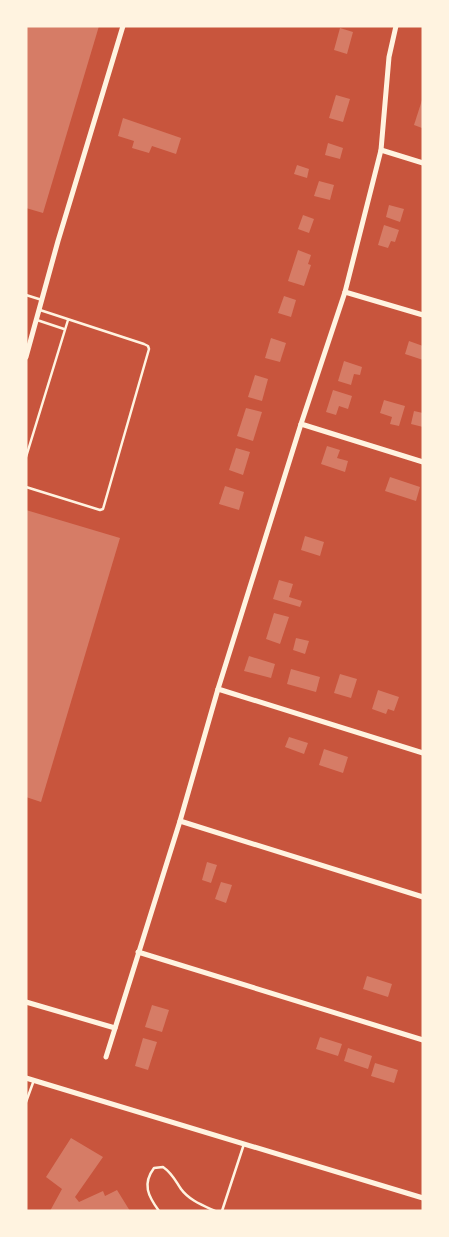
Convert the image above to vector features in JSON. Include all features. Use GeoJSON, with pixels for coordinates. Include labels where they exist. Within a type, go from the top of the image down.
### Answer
{"type":"FeatureCollection","features":[{"type":"Feature","properties":{"kind":"street"},"geometry":{"type":"LineString","coordinates":[[26,357],[58,241],[123,26]]}},
{"type":"Feature","properties":{"kind":"street"},"geometry":{"type":"LineString","coordinates":[[106,1057],[180,821],[218,689],[345,292],[381,150],[389,56],[396,26]]}},
{"type":"Feature","properties":{"kind":"street"},"geometry":{"type":"LineString","coordinates":[[381,150],[423,163]]}},
{"type":"Feature","properties":{"kind":"street"},"geometry":{"type":"LineString","coordinates":[[345,292],[423,315]]}},
{"type":"Feature","properties":{"kind":"street"},"geometry":{"type":"LineString","coordinates":[[302,424],[423,462]]}},
{"type":"Feature","properties":{"kind":"street"},"geometry":{"type":"LineString","coordinates":[[218,689],[423,753]]}},
{"type":"Feature","properties":{"kind":"street"},"geometry":{"type":"LineString","coordinates":[[180,821],[423,897]]}},
{"type":"Feature","properties":{"kind":"street"},"geometry":{"type":"LineString","coordinates":[[138,952],[423,1040]]}},
{"type":"Feature","properties":{"kind":"street"},"geometry":{"type":"LineString","coordinates":[[26,1002],[115,1028]]}},
{"type":"Feature","properties":{"kind":"street"},"geometry":{"type":"LineString","coordinates":[[26,1078],[423,1198]]}},
{"type":"Feature","properties":{"kind":"lane"},"geometry":{"type":"LineString","coordinates":[[26,296],[43,301]]}},
{"type":"Feature","properties":{"kind":"lane"},"geometry":{"type":"LineString","coordinates":[[26,487],[100,510],[103,509],[149,349],[144,344],[40,310]]}},
{"type":"Feature","properties":{"kind":"lane"},"geometry":{"type":"LineString","coordinates":[[37,320],[65,329]]}},
{"type":"Feature","properties":{"kind":"lane"},"geometry":{"type":"LineString","coordinates":[[26,456],[68,320]]}},
{"type":"Feature","properties":{"kind":"lane"},"geometry":{"type":"LineString","coordinates":[[26,1102],[34,1080]]}},
{"type":"Feature","properties":{"kind":"lane"},"geometry":{"type":"LineString","coordinates":[[222,1211],[244,1144]]}},
{"type":"Feature","properties":{"kind":"lane"},"geometry":{"type":"LineString","coordinates":[[159,1211],[151,1199],[147,1187],[147,1177],[154,1168],[163,1167],[171,1172],[181,1189],[190,1198],[215,1211]]}},
{"type":"Feature","properties":{"kind":"building"},"geometry":{"type":"Polygon","coordinates":[[[26,26],[99,26],[43,213],[26,208],[26,26]]]}},
{"type":"Feature","properties":{"kind":"building"},"geometry":{"type":"Polygon","coordinates":[[[340,28],[353,32],[347,54],[334,50],[340,28]]]}},
{"type":"Feature","properties":{"kind":"building"},"geometry":{"type":"Polygon","coordinates":[[[336,95],[350,99],[343,122],[329,118],[336,95]]]}},
{"type":"Feature","properties":{"kind":"building"},"geometry":{"type":"Polygon","coordinates":[[[423,97],[423,125],[422,128],[414,125],[423,97]]]}},
{"type":"Feature","properties":{"kind":"building"},"geometry":{"type":"Polygon","coordinates":[[[123,118],[181,138],[176,154],[152,146],[149,153],[132,148],[134,141],[118,136],[123,118]]]}},
{"type":"Feature","properties":{"kind":"building"},"geometry":{"type":"Polygon","coordinates":[[[328,143],[343,148],[340,159],[325,155],[328,143]]]}},
{"type":"Feature","properties":{"kind":"building"},"geometry":{"type":"Polygon","coordinates":[[[297,165],[309,169],[307,178],[294,174],[297,165]]]}},
{"type":"Feature","properties":{"kind":"building"},"geometry":{"type":"Polygon","coordinates":[[[319,181],[334,185],[330,200],[314,196],[319,181]]]}},
{"type":"Feature","properties":{"kind":"building"},"geometry":{"type":"Polygon","coordinates":[[[389,205],[404,209],[400,222],[386,217],[389,205]]]}},
{"type":"Feature","properties":{"kind":"building"},"geometry":{"type":"Polygon","coordinates":[[[303,215],[314,219],[309,233],[298,229],[303,215]]]}},
{"type":"Feature","properties":{"kind":"building"},"geometry":{"type":"Polygon","coordinates":[[[384,225],[399,230],[395,242],[391,241],[388,248],[378,245],[384,225]]]}},
{"type":"Feature","properties":{"kind":"building"},"geometry":{"type":"Polygon","coordinates":[[[298,250],[311,255],[308,264],[311,265],[304,286],[288,281],[298,250]]]}},
{"type":"Feature","properties":{"kind":"building"},"geometry":{"type":"Polygon","coordinates":[[[284,296],[296,300],[291,317],[278,313],[284,296]]]}},
{"type":"Feature","properties":{"kind":"building"},"geometry":{"type":"Polygon","coordinates":[[[271,338],[286,343],[280,362],[265,358],[271,338]]]}},
{"type":"Feature","properties":{"kind":"building"},"geometry":{"type":"Polygon","coordinates":[[[409,341],[423,346],[423,360],[405,354],[409,341]]]}},
{"type":"Feature","properties":{"kind":"building"},"geometry":{"type":"Polygon","coordinates":[[[344,361],[362,367],[360,375],[354,374],[351,385],[338,381],[344,361]]]}},
{"type":"Feature","properties":{"kind":"building"},"geometry":{"type":"Polygon","coordinates":[[[255,375],[268,379],[262,401],[248,397],[255,375]]]}},
{"type":"Feature","properties":{"kind":"building"},"geometry":{"type":"Polygon","coordinates":[[[333,390],[352,396],[348,409],[339,406],[336,415],[326,412],[333,390]]]}},
{"type":"Feature","properties":{"kind":"building"},"geometry":{"type":"Polygon","coordinates":[[[384,400],[405,406],[399,426],[390,424],[392,417],[380,413],[384,400]]]}},
{"type":"Feature","properties":{"kind":"building"},"geometry":{"type":"Polygon","coordinates":[[[246,408],[262,412],[253,441],[237,436],[246,408]]]}},
{"type":"Feature","properties":{"kind":"building"},"geometry":{"type":"Polygon","coordinates":[[[414,411],[423,413],[423,427],[411,424],[414,411]]]}},
{"type":"Feature","properties":{"kind":"building"},"geometry":{"type":"Polygon","coordinates":[[[327,446],[340,450],[337,458],[348,461],[345,472],[321,464],[327,446]]]}},
{"type":"Feature","properties":{"kind":"building"},"geometry":{"type":"Polygon","coordinates":[[[236,448],[250,452],[243,475],[229,470],[236,448]]]}},
{"type":"Feature","properties":{"kind":"building"},"geometry":{"type":"Polygon","coordinates":[[[390,477],[420,487],[416,501],[385,491],[390,477]]]}},
{"type":"Feature","properties":{"kind":"building"},"geometry":{"type":"Polygon","coordinates":[[[225,486],[244,492],[239,510],[219,504],[225,486]]]}},
{"type":"Feature","properties":{"kind":"building"},"geometry":{"type":"Polygon","coordinates":[[[26,510],[120,538],[41,802],[26,797],[26,510]]]}},
{"type":"Feature","properties":{"kind":"building"},"geometry":{"type":"Polygon","coordinates":[[[305,536],[324,542],[320,556],[301,550],[305,536]]]}},
{"type":"Feature","properties":{"kind":"building"},"geometry":{"type":"Polygon","coordinates":[[[279,580],[293,584],[289,597],[302,601],[300,607],[273,599],[279,580]]]}},
{"type":"Feature","properties":{"kind":"building"},"geometry":{"type":"Polygon","coordinates":[[[274,613],[289,617],[280,644],[266,639],[274,613]]]}},
{"type":"Feature","properties":{"kind":"building"},"geometry":{"type":"Polygon","coordinates":[[[296,638],[309,641],[305,654],[293,650],[296,638]]]}},
{"type":"Feature","properties":{"kind":"building"},"geometry":{"type":"Polygon","coordinates":[[[249,656],[275,664],[271,678],[244,671],[249,656]]]}},
{"type":"Feature","properties":{"kind":"building"},"geometry":{"type":"Polygon","coordinates":[[[291,669],[320,677],[316,692],[287,684],[291,669]]]}},
{"type":"Feature","properties":{"kind":"building"},"geometry":{"type":"Polygon","coordinates":[[[340,674],[357,679],[351,698],[334,693],[340,674]]]}},
{"type":"Feature","properties":{"kind":"building"},"geometry":{"type":"Polygon","coordinates":[[[378,690],[399,697],[394,711],[388,709],[386,714],[372,709],[378,690]]]}},
{"type":"Feature","properties":{"kind":"building"},"geometry":{"type":"Polygon","coordinates":[[[289,737],[308,743],[304,754],[285,747],[289,737]]]}},
{"type":"Feature","properties":{"kind":"building"},"geometry":{"type":"Polygon","coordinates":[[[324,749],[348,757],[343,773],[319,765],[324,749]]]}},
{"type":"Feature","properties":{"kind":"building"},"geometry":{"type":"Polygon","coordinates":[[[207,862],[217,865],[211,883],[202,880],[207,862]]]}},
{"type":"Feature","properties":{"kind":"building"},"geometry":{"type":"Polygon","coordinates":[[[221,882],[232,885],[226,903],[215,899],[221,882]]]}},
{"type":"Feature","properties":{"kind":"building"},"geometry":{"type":"Polygon","coordinates":[[[367,976],[392,984],[388,997],[363,989],[367,976]]]}},
{"type":"Feature","properties":{"kind":"building"},"geometry":{"type":"Polygon","coordinates":[[[152,1005],[169,1010],[162,1032],[145,1027],[152,1005]]]}},
{"type":"Feature","properties":{"kind":"building"},"geometry":{"type":"Polygon","coordinates":[[[320,1037],[342,1044],[338,1056],[316,1049],[320,1037]]]}},
{"type":"Feature","properties":{"kind":"building"},"geometry":{"type":"Polygon","coordinates":[[[143,1038],[157,1042],[148,1070],[135,1066],[143,1038]]]}},
{"type":"Feature","properties":{"kind":"building"},"geometry":{"type":"Polygon","coordinates":[[[348,1048],[372,1056],[368,1069],[344,1061],[348,1048]]]}},
{"type":"Feature","properties":{"kind":"building"},"geometry":{"type":"Polygon","coordinates":[[[375,1063],[398,1070],[394,1083],[371,1076],[375,1063]]]}},
{"type":"Feature","properties":{"kind":"building"},"geometry":{"type":"Polygon","coordinates":[[[71,1138],[103,1157],[75,1197],[79,1202],[103,1191],[105,1196],[117,1190],[130,1211],[50,1211],[62,1189],[46,1177],[71,1138]]]}}]}
